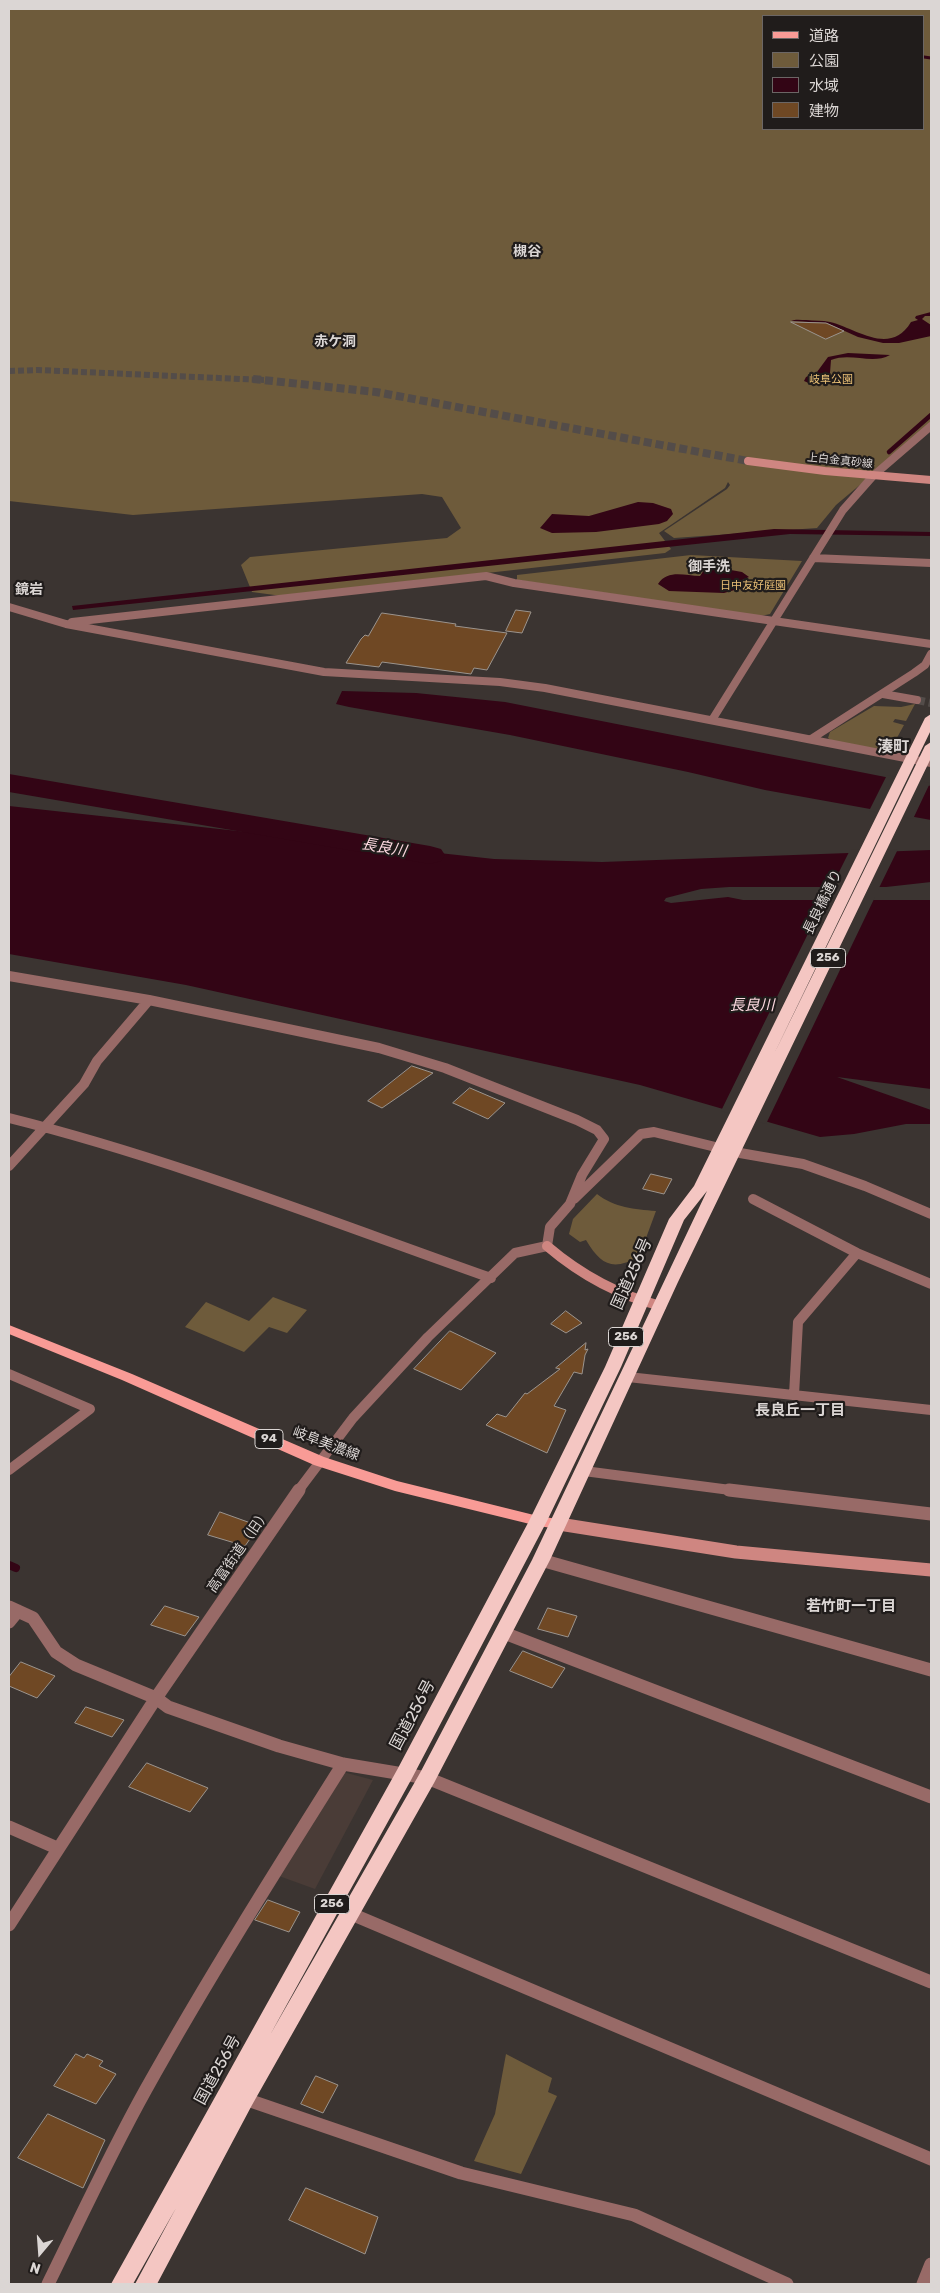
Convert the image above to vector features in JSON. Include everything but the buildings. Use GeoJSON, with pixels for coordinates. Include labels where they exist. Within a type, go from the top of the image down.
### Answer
{"type":"FeatureCollection","features":[{"type":"Feature","properties":{"kind":"highway","name":"256"},"geometry":{"type":"LineString","coordinates":[[146,2284],[245,2099],[427,1778],[541,1560],[628,1377],[724,1156],[925,756],[931,718]]}},
{"type":"Feature","properties":{"kind":"highway","name":"国道256号"},"geometry":{"type":"LineString","coordinates":[[122,2284],[404,1775],[538,1521],[613,1367],[677,1219],[724,1156]]}},
{"type":"Feature","properties":{"kind":"main road","name":"岐阜美濃線"},"geometry":{"type":"LineString","coordinates":[[9,1329],[127,1377],[319,1461],[395,1486],[538,1521],[559,1524]]}},
{"type":"Feature","properties":{"kind":"street"},"geometry":{"type":"LineString","coordinates":[[712,720],[836,520],[854,496],[873,476],[931,426]]}},
{"type":"Feature","properties":{"kind":"street","name":"上白金真砂線"},"geometry":{"type":"LineString","coordinates":[[748,461],[873,476],[931,480]]}},
{"type":"Feature","properties":{"kind":"street"},"geometry":{"type":"LineString","coordinates":[[814,556],[931,563]]}},
{"type":"Feature","properties":{"kind":"street"},"geometry":{"type":"LineString","coordinates":[[66,624],[85,620],[486,576],[514,583],[931,644]]}},
{"type":"Feature","properties":{"kind":"street"},"geometry":{"type":"LineString","coordinates":[[9,607],[66,624],[324,672],[500,682],[811,739],[925,756]]}},
{"type":"Feature","properties":{"kind":"street"},"geometry":{"type":"LineString","coordinates":[[811,739],[925,665],[931,654]]}},
{"type":"Feature","properties":{"kind":"street"},"geometry":{"type":"LineString","coordinates":[[883,694],[917,700]]}},
{"type":"Feature","properties":{"kind":"street"},"geometry":{"type":"LineString","coordinates":[[9,976],[149,1000],[325,1036],[410,1056],[577,1120],[597,1130],[604,1139],[600,1149],[582,1174],[570,1203]]}},
{"type":"Feature","properties":{"kind":"street"},"geometry":{"type":"LineString","coordinates":[[9,1166],[84,1084],[97,1061],[149,1000]]}},
{"type":"Feature","properties":{"kind":"street"},"geometry":{"type":"LineString","coordinates":[[9,1118],[150,1158],[491,1278]]}},
{"type":"Feature","properties":{"kind":"street"},"geometry":{"type":"LineString","coordinates":[[660,1306],[617,1294],[593,1282],[566,1264],[547,1246],[546,1233],[549,1226],[641,1134],[654,1132],[697,1143],[803,1164],[865,1186],[931,1214]]}},
{"type":"Feature","properties":{"kind":"street"},"geometry":{"type":"LineString","coordinates":[[754,1199],[857,1253],[931,1284]]}},
{"type":"Feature","properties":{"kind":"street","name":"高富街道（旧）"},"geometry":{"type":"LineString","coordinates":[[9,1925],[57,1848],[156,1698],[319,1461],[353,1418],[428,1337],[515,1253],[547,1246]]}},
{"type":"Feature","properties":{"kind":"street"},"geometry":{"type":"LineString","coordinates":[[794,1394],[798,1322],[857,1253]]}},
{"type":"Feature","properties":{"kind":"street"},"geometry":{"type":"LineString","coordinates":[[9,1374],[90,1409],[9,1470]]}},
{"type":"Feature","properties":{"kind":"street"},"geometry":{"type":"LineString","coordinates":[[628,1377],[794,1394],[868,1405],[931,1410]]}},
{"type":"Feature","properties":{"kind":"street"},"geometry":{"type":"LineString","coordinates":[[584,1471],[832,1504],[931,1514]]}},
{"type":"Feature","properties":{"kind":"street"},"geometry":{"type":"LineString","coordinates":[[559,1524],[736,1552],[931,1570]]}},
{"type":"Feature","properties":{"kind":"street"},"geometry":{"type":"LineString","coordinates":[[541,1560],[931,1670]]}},
{"type":"Feature","properties":{"kind":"street"},"geometry":{"type":"LineString","coordinates":[[9,1622],[13,1609],[34,1618],[56,1652],[76,1665],[156,1698],[168,1707],[269,1743],[344,1764],[427,1778],[931,1982]]}},
{"type":"Feature","properties":{"kind":"street"},"geometry":{"type":"LineString","coordinates":[[504,1633],[931,1797]]}},
{"type":"Feature","properties":{"kind":"street"},"geometry":{"type":"LineString","coordinates":[[48,2284],[159,2066],[254,1903],[344,1764]]}},
{"type":"Feature","properties":{"kind":"street"},"geometry":{"type":"LineString","coordinates":[[9,1827],[57,1848]]}},
{"type":"Feature","properties":{"kind":"street"},"geometry":{"type":"LineString","coordinates":[[349,1913],[931,2159]]}},
{"type":"Feature","properties":{"kind":"street"},"geometry":{"type":"LineString","coordinates":[[245,2099],[461,2173],[634,2215],[787,2284]]}},
{"type":"Feature","properties":{"kind":"street"},"geometry":{"type":"LineString","coordinates":[[923,2284],[931,2264]]}},
{"type":"Feature","properties":{"kind":"shaded area"},"geometry":{"type":"Polygon","coordinates":[[[343,1772],[373,1780],[315,1889],[279,1876],[343,1772]]]}},
{"type":"Feature","properties":{"kind":"green space","name":"岐阜公園"},"geometry":{"type":"Polygon","coordinates":[[[9,9],[931,9],[931,425],[836,505],[817,528],[674,538],[664,531],[727,489],[730,485],[728,482],[725,488],[659,533],[671,549],[665,553],[282,596],[252,592],[241,565],[250,557],[447,538],[461,528],[442,497],[422,494],[133,515],[9,501],[9,9]]]}},
{"type":"Feature","properties":{"kind":"green space","name":"日中友好庭園"},"geometry":{"type":"Polygon","coordinates":[[[691,555],[802,561],[770,614],[761,616],[517,580],[517,575],[691,555]]]}},
{"type":"Feature","properties":{"kind":"green space"},"geometry":{"type":"Polygon","coordinates":[[[915,704],[906,721],[895,719],[893,722],[904,725],[893,745],[881,742],[877,749],[832,741],[828,738],[830,732],[874,706],[901,707],[915,704]]]}},
{"type":"Feature","properties":{"kind":"green space"},"geometry":{"type":"Polygon","coordinates":[[[597,1194],[618,1205],[656,1211],[639,1257],[621,1264],[608,1263],[597,1255],[586,1240],[580,1242],[569,1234],[573,1219],[597,1194]]]}},
{"type":"Feature","properties":{"kind":"green space"},"geometry":{"type":"Polygon","coordinates":[[[273,1297],[307,1310],[287,1333],[269,1327],[244,1352],[185,1327],[206,1302],[249,1321],[273,1297]]]}},
{"type":"Feature","properties":{"kind":"green space"},"geometry":{"type":"Polygon","coordinates":[[[506,2054],[552,2078],[548,2092],[557,2096],[521,2174],[474,2161],[495,2114],[506,2054]]]}},
{"type":"Feature","properties":{"kind":"water"},"geometry":{"type":"Polygon","coordinates":[[[931,312],[931,316],[925,316],[922,319],[931,325],[931,336],[899,343],[883,343],[858,337],[827,323],[791,321],[827,321],[862,334],[883,339],[893,338],[903,332],[911,322],[918,320],[915,318],[916,316],[931,312]]]}},
{"type":"Feature","properties":{"kind":"water"},"geometry":{"type":"Polygon","coordinates":[[[848,353],[890,355],[876,359],[846,357],[831,360],[830,373],[824,380],[811,384],[804,381],[806,377],[817,372],[828,357],[848,353]]]}},
{"type":"Feature","properties":{"kind":"water"},"geometry":{"type":"Polygon","coordinates":[[[638,502],[653,503],[671,509],[673,514],[667,521],[659,524],[596,532],[552,533],[540,528],[552,514],[589,516],[638,502]]]}},
{"type":"Feature","properties":{"kind":"water"},"geometry":{"type":"Polygon","coordinates":[[[774,529],[931,532],[931,536],[790,534],[73,610],[72,606],[774,529]]]}},
{"type":"Feature","properties":{"kind":"water"},"geometry":{"type":"Polygon","coordinates":[[[714,567],[742,572],[749,577],[740,581],[738,589],[724,593],[669,591],[658,584],[667,576],[700,576],[704,570],[714,567]]]}},
{"type":"Feature","properties":{"kind":"water"},"geometry":{"type":"Polygon","coordinates":[[[342,691],[416,693],[505,702],[931,786],[931,820],[765,790],[510,735],[336,704],[342,691]]]}},
{"type":"Feature","properties":{"kind":"water","name":"長良川"},"geometry":{"type":"Polygon","coordinates":[[[9,806],[494,859],[602,862],[931,850],[931,882],[886,887],[729,887],[701,889],[666,898],[664,901],[671,903],[728,897],[743,900],[931,900],[931,1089],[837,1077],[931,1110],[931,1124],[906,1124],[854,1134],[820,1137],[640,1085],[186,985],[9,954],[9,806]]]}},
{"type":"Feature","properties":{"kind":"pier"},"geometry":{"type":"Polygon","coordinates":[[[887,775],[930,783],[913,819],[869,811],[887,775]]]}},
{"type":"Feature","properties":{"kind":"pier"},"geometry":{"type":"Polygon","coordinates":[[[898,849],[878,890],[830,890],[850,850],[898,849]]]}},
{"type":"Feature","properties":{"kind":"pier"},"geometry":{"type":"Polygon","coordinates":[[[826,897],[875,897],[766,1124],[721,1111],[826,897]]]}},
{"type":"Feature","properties":{"kind":"waterway"},"geometry":{"type":"LineString","coordinates":[[925,57],[931,58]]}},
{"type":"Feature","properties":{"kind":"waterway"},"geometry":{"type":"LineString","coordinates":[[889,452],[931,415]]}},
{"type":"Feature","properties":{"kind":"waterway","name":"長良川"},"geometry":{"type":"LineString","coordinates":[[9,783],[430,855]]}},
{"type":"Feature","properties":{"kind":"waterway"},"geometry":{"type":"LineString","coordinates":[[9,1565],[16,1568]]}},
{"type":"Feature","properties":{"kind":"tunnel"},"geometry":{"type":"LineString","coordinates":[[9,371],[38,370],[261,380]]}},
{"type":"Feature","properties":{"kind":"tunnel"},"geometry":{"type":"LineString","coordinates":[[253,379],[261,380]]}},
{"type":"Feature","properties":{"kind":"tunnel"},"geometry":{"type":"LineString","coordinates":[[261,380],[376,392],[748,461]]}},
{"type":"Feature","properties":{"kind":"tunnel"},"geometry":{"type":"LineString","coordinates":[[917,700],[931,703]]}},
{"type":"Feature","properties":{"kind":"district","name":"槻谷"},"geometry":{"type":"Point","coordinates":[527,252]}},
{"type":"Feature","properties":{"kind":"district","name":"赤ケ洞"},"geometry":{"type":"Point","coordinates":[335,342]}},
{"type":"Feature","properties":{"kind":"district","name":"御手洗"},"geometry":{"type":"Point","coordinates":[709,567]}},
{"type":"Feature","properties":{"kind":"district","name":"鏡岩"},"geometry":{"type":"Point","coordinates":[29,590]}},
{"type":"Feature","properties":{"kind":"district","name":"湊町"},"geometry":{"type":"Point","coordinates":[893,747]}},
{"type":"Feature","properties":{"kind":"district","name":"長良丘一丁目"},"geometry":{"type":"Point","coordinates":[800,1411]}},
{"type":"Feature","properties":{"kind":"district","name":"若竹町一丁目"},"geometry":{"type":"Point","coordinates":[851,1607]}}]}
